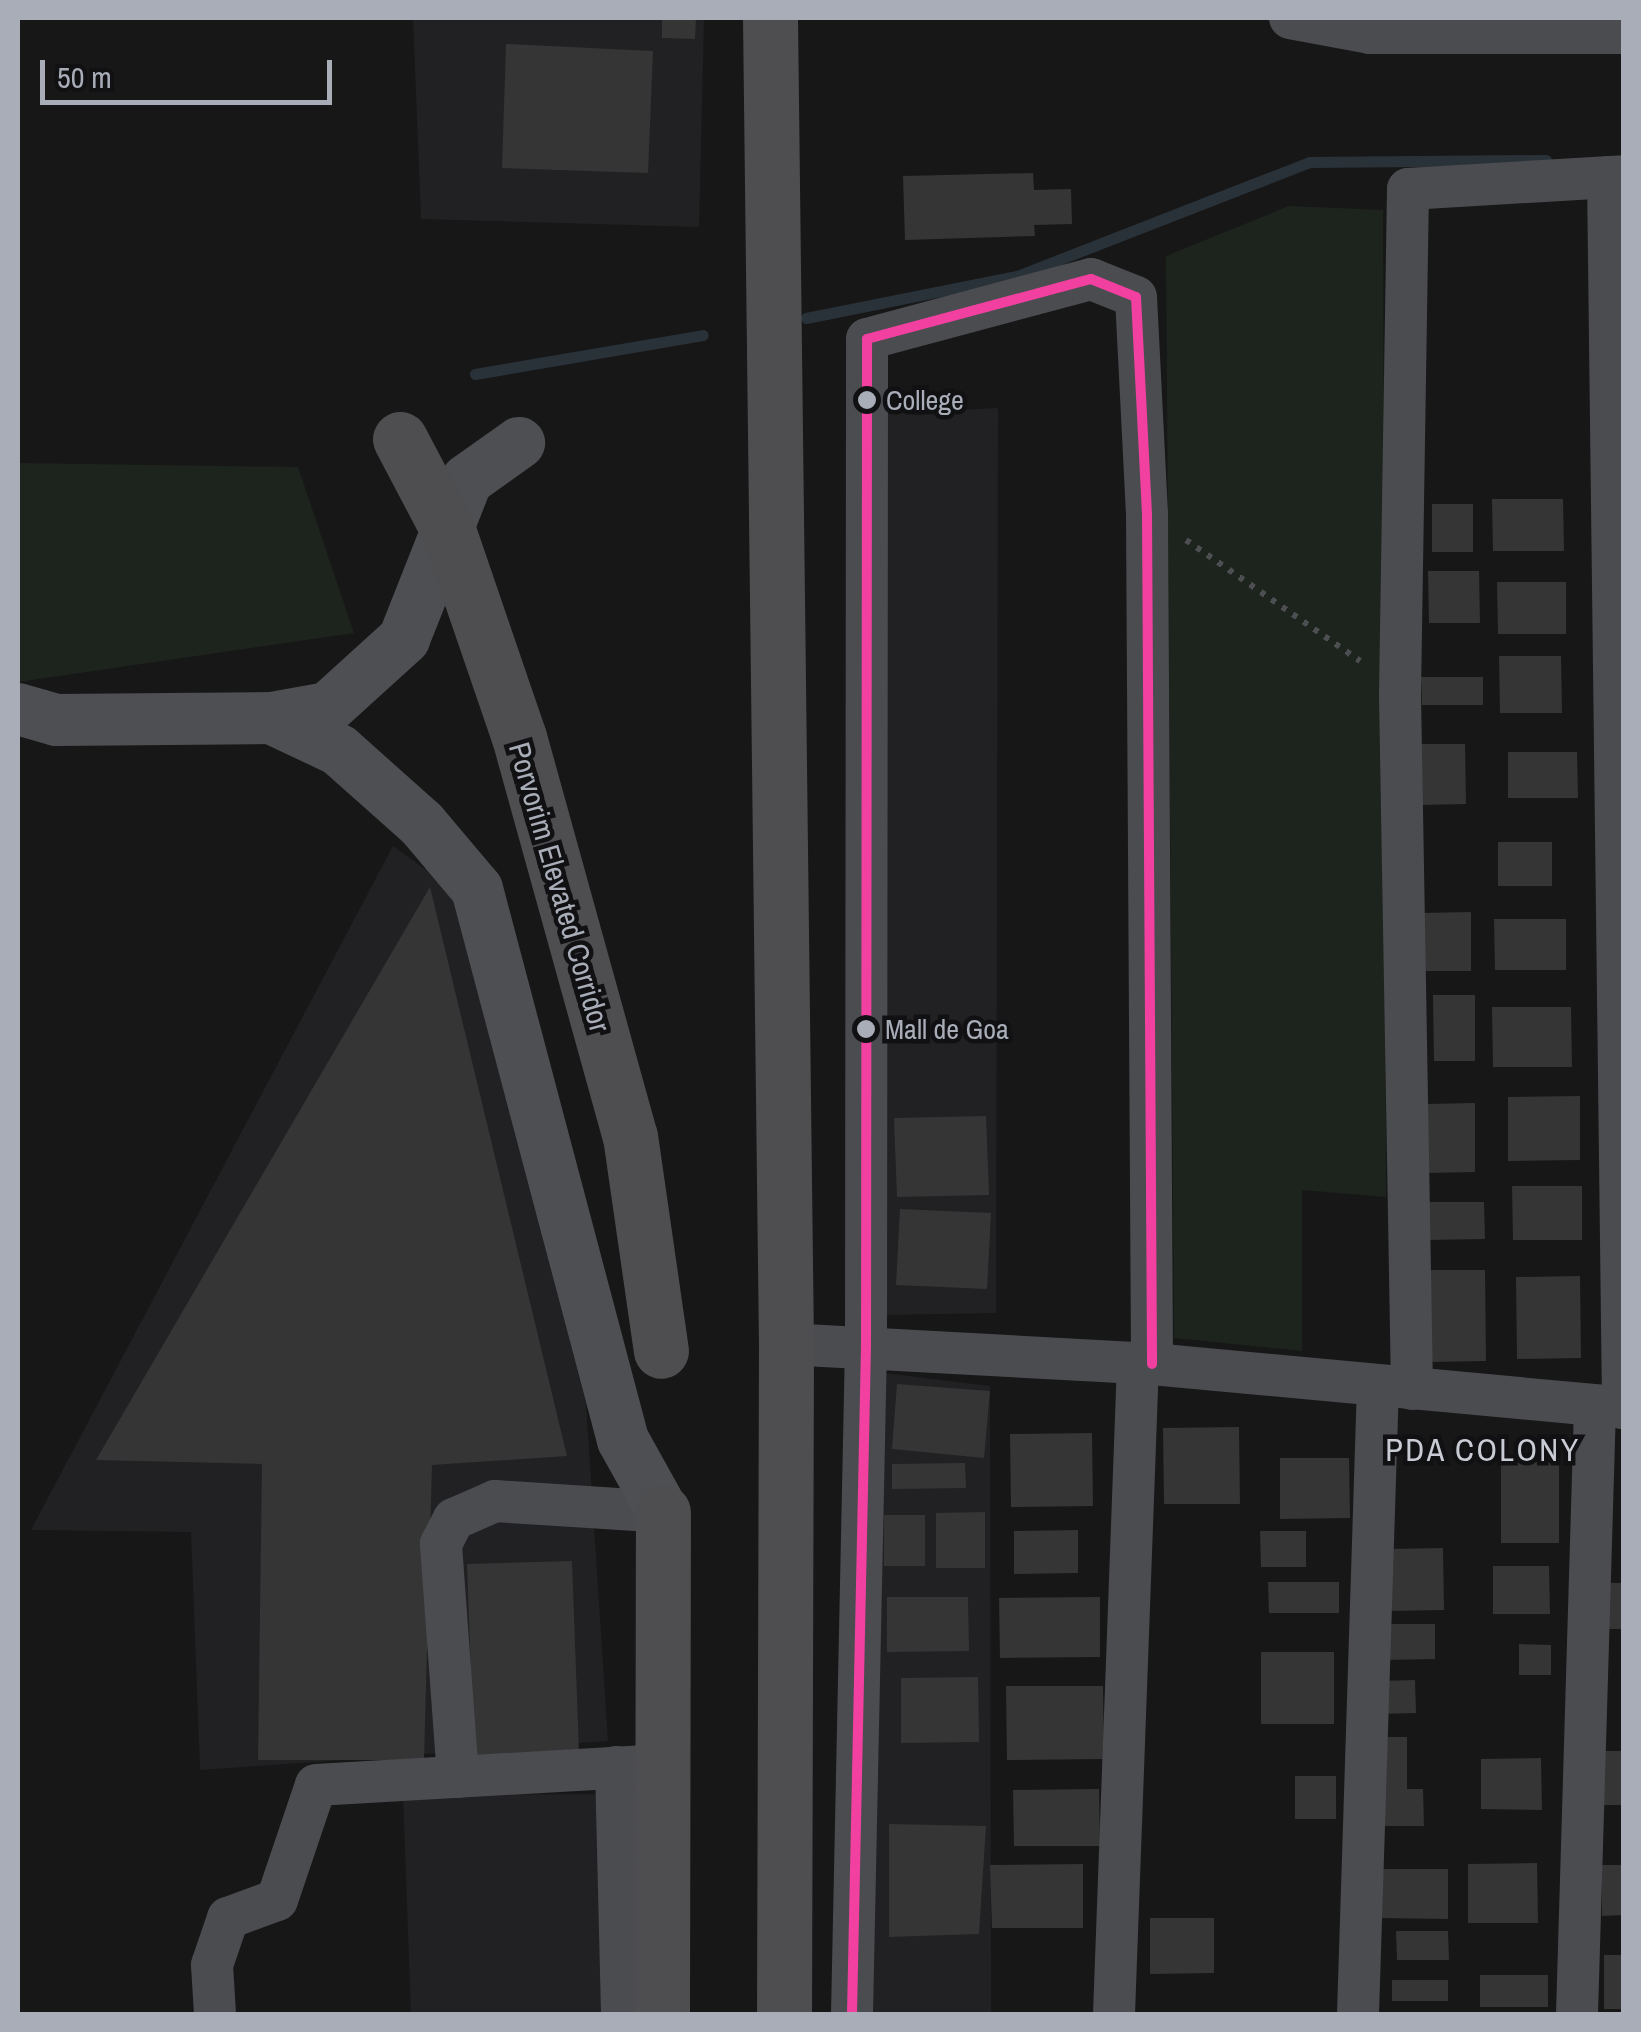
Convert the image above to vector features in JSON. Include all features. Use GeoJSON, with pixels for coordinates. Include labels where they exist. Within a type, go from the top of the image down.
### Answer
{"type":"FeatureCollection","features":[{"type":"Feature","properties":{"kind":"highway"},"geometry":{"type":"LineString","coordinates":[[770,18],[786,1344],[784,2014]]}},
{"type":"Feature","properties":{"kind":"highway","name":"Porvorim Elevated Corridor"},"geometry":{"type":"LineString","coordinates":[[400,439],[448,530],[519,737],[630,1136],[661,1352]]}},
{"type":"Feature","properties":{"kind":"highway"},"geometry":{"type":"LineString","coordinates":[[662,1512],[637,1766],[662,2014]]}},
{"type":"Feature","properties":{"kind":"main road"},"geometry":{"type":"LineString","coordinates":[[30,717],[270,718],[328,708],[404,639],[467,480],[519,442]]}},
{"type":"Feature","properties":{"kind":"main road"},"geometry":{"type":"LineString","coordinates":[[270,718],[339,750],[422,824],[477,889],[623,1440],[662,1512]]}},
{"type":"Feature","properties":{"kind":"street"},"geometry":{"type":"LineString","coordinates":[[1290,18],[1370,26],[1535,26],[1624,32]]}},
{"type":"Feature","properties":{"kind":"street"},"geometry":{"type":"LineString","coordinates":[[1358,2014],[1395,1387],[1408,189],[1616,176],[1620,960],[1614,1407],[1576,2014]]}},
{"type":"Feature","properties":{"kind":"street"},"geometry":{"type":"LineString","coordinates":[[852,2014],[866,1347],[867,339],[1092,279],[1136,298],[1147,514],[1145,1364],[1114,2014]]}},
{"type":"Feature","properties":{"kind":"street"},"geometry":{"type":"LineString","coordinates":[[786,1344],[1145,1364],[1614,1407]]}},
{"type":"Feature","properties":{"kind":"street"},"geometry":{"type":"LineString","coordinates":[[458,1777],[441,1544],[454,1519],[495,1501],[662,1512]]}},
{"type":"Feature","properties":{"kind":"street"},"geometry":{"type":"LineString","coordinates":[[216,2014],[212,1965],[228,1918],[276,1900],[316,1786],[637,1766],[622,2014]]}},
{"type":"Feature","properties":{"kind":"path"},"geometry":{"type":"LineString","coordinates":[[1147,514],[1328,635],[1400,694]]}},
{"type":"Feature","properties":{"kind":"shaded area"},"geometry":{"type":"Polygon","coordinates":[[[413,18],[704,18],[699,227],[421,219],[413,18]]]}},
{"type":"Feature","properties":{"kind":"shaded area"},"geometry":{"type":"Polygon","coordinates":[[[1289,206],[1383,210],[1386,1197],[1302,1190],[1302,1351],[1174,1338],[1166,256],[1289,206]]]}},
{"type":"Feature","properties":{"kind":"shaded area"},"geometry":{"type":"Polygon","coordinates":[[[998,408],[996,1313],[887,1315],[887,414],[998,408]]]}},
{"type":"Feature","properties":{"kind":"shaded area"},"geometry":{"type":"Polygon","coordinates":[[[18,463],[298,467],[354,633],[18,682],[18,463]]]}},
{"type":"Feature","properties":{"kind":"shaded area"},"geometry":{"type":"Polygon","coordinates":[[[393,846],[450,887],[586,1403],[608,1741],[200,1770],[191,1532],[31,1530],[393,846]]]}},
{"type":"Feature","properties":{"kind":"shaded area"},"geometry":{"type":"Polygon","coordinates":[[[860,1370],[990,1386],[991,2012],[866,2014],[860,1370]]]}},
{"type":"Feature","properties":{"kind":"shaded area"},"geometry":{"type":"Polygon","coordinates":[[[631,1794],[635,2014],[411,2014],[403,1795],[631,1794]]]}},
{"type":"Feature","properties":{"kind":"building"},"geometry":{"type":"Polygon","coordinates":[[[662,18],[696,18],[695,39],[662,38],[662,18]]]}},
{"type":"Feature","properties":{"kind":"building"},"geometry":{"type":"Polygon","coordinates":[[[506,44],[653,51],[648,173],[502,168],[506,44]]]}},
{"type":"Feature","properties":{"kind":"building"},"geometry":{"type":"Polygon","coordinates":[[[1033,173],[1034,190],[1071,189],[1072,224],[1034,225],[1035,236],[905,240],[903,176],[1033,173]]]}},
{"type":"Feature","properties":{"kind":"building"},"geometry":{"type":"Polygon","coordinates":[[[1492,499],[1563,499],[1564,551],[1493,551],[1492,499]]]}},
{"type":"Feature","properties":{"kind":"building"},"geometry":{"type":"Polygon","coordinates":[[[1432,504],[1473,504],[1473,552],[1432,552],[1432,504]]]}},
{"type":"Feature","properties":{"kind":"building"},"geometry":{"type":"Polygon","coordinates":[[[1428,571],[1479,571],[1480,623],[1429,623],[1428,571]]]}},
{"type":"Feature","properties":{"kind":"building"},"geometry":{"type":"Polygon","coordinates":[[[1497,582],[1566,582],[1566,634],[1498,634],[1497,582]]]}},
{"type":"Feature","properties":{"kind":"building"},"geometry":{"type":"Polygon","coordinates":[[[1499,656],[1561,656],[1562,713],[1500,713],[1499,656]]]}},
{"type":"Feature","properties":{"kind":"building"},"geometry":{"type":"Polygon","coordinates":[[[1421,677],[1483,677],[1483,705],[1422,705],[1421,677]]]}},
{"type":"Feature","properties":{"kind":"building"},"geometry":{"type":"Polygon","coordinates":[[[1421,744],[1465,744],[1466,804],[1422,805],[1421,744]]]}},
{"type":"Feature","properties":{"kind":"building"},"geometry":{"type":"Polygon","coordinates":[[[1508,752],[1577,752],[1578,798],[1508,798],[1508,752]]]}},
{"type":"Feature","properties":{"kind":"building"},"geometry":{"type":"Polygon","coordinates":[[[1498,842],[1552,842],[1552,886],[1498,886],[1498,842]]]}},
{"type":"Feature","properties":{"kind":"building"},"geometry":{"type":"Polygon","coordinates":[[[430,887],[567,1456],[432,1465],[424,1760],[258,1760],[262,1464],[96,1460],[430,887]]]}},
{"type":"Feature","properties":{"kind":"building"},"geometry":{"type":"Polygon","coordinates":[[[1471,912],[1471,971],[1420,971],[1420,913],[1471,912]]]}},
{"type":"Feature","properties":{"kind":"building"},"geometry":{"type":"Polygon","coordinates":[[[1494,919],[1566,919],[1566,970],[1495,970],[1494,919]]]}},
{"type":"Feature","properties":{"kind":"building"},"geometry":{"type":"Polygon","coordinates":[[[1433,995],[1475,995],[1475,1061],[1434,1061],[1433,995]]]}},
{"type":"Feature","properties":{"kind":"building"},"geometry":{"type":"Polygon","coordinates":[[[1492,1007],[1571,1007],[1572,1067],[1493,1067],[1492,1007]]]}},
{"type":"Feature","properties":{"kind":"building"},"geometry":{"type":"Polygon","coordinates":[[[1580,1096],[1580,1160],[1508,1161],[1508,1097],[1580,1096]]]}},
{"type":"Feature","properties":{"kind":"building"},"geometry":{"type":"Polygon","coordinates":[[[1475,1103],[1475,1172],[1426,1173],[1425,1104],[1475,1103]]]}},
{"type":"Feature","properties":{"kind":"building"},"geometry":{"type":"Polygon","coordinates":[[[986,1116],[989,1195],[897,1197],[894,1118],[986,1116]]]}},
{"type":"Feature","properties":{"kind":"building"},"geometry":{"type":"Polygon","coordinates":[[[1512,1186],[1582,1186],[1582,1240],[1513,1240],[1512,1186]]]}},
{"type":"Feature","properties":{"kind":"building"},"geometry":{"type":"Polygon","coordinates":[[[1427,1202],[1484,1202],[1485,1239],[1427,1240],[1427,1202]]]}},
{"type":"Feature","properties":{"kind":"building"},"geometry":{"type":"Polygon","coordinates":[[[900,1209],[991,1213],[987,1289],[896,1285],[900,1209]]]}},
{"type":"Feature","properties":{"kind":"building"},"geometry":{"type":"Polygon","coordinates":[[[1427,1270],[1485,1270],[1486,1361],[1428,1362],[1427,1270]]]}},
{"type":"Feature","properties":{"kind":"building"},"geometry":{"type":"Polygon","coordinates":[[[1580,1276],[1581,1358],[1517,1359],[1516,1277],[1580,1276]]]}},
{"type":"Feature","properties":{"kind":"building"},"geometry":{"type":"Polygon","coordinates":[[[897,1384],[990,1391],[984,1458],[892,1449],[897,1384]]]}},
{"type":"Feature","properties":{"kind":"building"},"geometry":{"type":"Polygon","coordinates":[[[1239,1427],[1240,1504],[1164,1504],[1163,1428],[1239,1427]]]}},
{"type":"Feature","properties":{"kind":"building"},"geometry":{"type":"Polygon","coordinates":[[[1092,1433],[1093,1506],[1011,1507],[1010,1434],[1092,1433]]]}},
{"type":"Feature","properties":{"kind":"building"},"geometry":{"type":"Polygon","coordinates":[[[1280,1458],[1349,1458],[1350,1518],[1280,1519],[1280,1458]]]}},
{"type":"Feature","properties":{"kind":"building"},"geometry":{"type":"Polygon","coordinates":[[[1501,1462],[1559,1462],[1559,1543],[1501,1543],[1501,1462]]]}},
{"type":"Feature","properties":{"kind":"building"},"geometry":{"type":"Polygon","coordinates":[[[965,1463],[966,1488],[892,1489],[892,1464],[965,1463]]]}},
{"type":"Feature","properties":{"kind":"building"},"geometry":{"type":"Polygon","coordinates":[[[985,1512],[985,1568],[936,1568],[936,1513],[985,1512]]]}},
{"type":"Feature","properties":{"kind":"building"},"geometry":{"type":"Polygon","coordinates":[[[884,1515],[925,1515],[925,1566],[884,1566],[884,1515]]]}},
{"type":"Feature","properties":{"kind":"building"},"geometry":{"type":"Polygon","coordinates":[[[1078,1530],[1078,1573],[1014,1574],[1014,1531],[1078,1530]]]}},
{"type":"Feature","properties":{"kind":"building"},"geometry":{"type":"Polygon","coordinates":[[[1260,1531],[1306,1531],[1306,1567],[1261,1567],[1260,1531]]]}},
{"type":"Feature","properties":{"kind":"building"},"geometry":{"type":"Polygon","coordinates":[[[1443,1548],[1444,1610],[1389,1611],[1388,1549],[1443,1548]]]}},
{"type":"Feature","properties":{"kind":"building"},"geometry":{"type":"Polygon","coordinates":[[[572,1561],[579,1753],[474,1756],[467,1564],[572,1561]]]}},
{"type":"Feature","properties":{"kind":"building"},"geometry":{"type":"Polygon","coordinates":[[[1493,1566],[1549,1566],[1550,1614],[1493,1614],[1493,1566]]]}},
{"type":"Feature","properties":{"kind":"building"},"geometry":{"type":"Polygon","coordinates":[[[1268,1582],[1339,1582],[1339,1613],[1269,1613],[1268,1582]]]}},
{"type":"Feature","properties":{"kind":"building"},"geometry":{"type":"Polygon","coordinates":[[[1608,1583],[1624,1583],[1624,1629],[1608,1629],[1608,1583]]]}},
{"type":"Feature","properties":{"kind":"building"},"geometry":{"type":"Polygon","coordinates":[[[887,1597],[968,1597],[969,1651],[887,1652],[887,1597]]]}},
{"type":"Feature","properties":{"kind":"building"},"geometry":{"type":"Polygon","coordinates":[[[1100,1597],[1100,1657],[1000,1658],[999,1598],[1100,1597]]]}},
{"type":"Feature","properties":{"kind":"building"},"geometry":{"type":"Polygon","coordinates":[[[1385,1624],[1435,1624],[1435,1659],[1386,1660],[1385,1624]]]}},
{"type":"Feature","properties":{"kind":"building"},"geometry":{"type":"Polygon","coordinates":[[[1519,1644],[1551,1645],[1551,1675],[1519,1675],[1519,1644]]]}},
{"type":"Feature","properties":{"kind":"building"},"geometry":{"type":"Polygon","coordinates":[[[1261,1652],[1334,1652],[1334,1724],[1261,1724],[1261,1652]]]}},
{"type":"Feature","properties":{"kind":"building"},"geometry":{"type":"Polygon","coordinates":[[[978,1677],[979,1742],[901,1743],[901,1678],[978,1677]]]}},
{"type":"Feature","properties":{"kind":"building"},"geometry":{"type":"Polygon","coordinates":[[[1415,1680],[1416,1713],[1378,1714],[1378,1681],[1415,1680]]]}},
{"type":"Feature","properties":{"kind":"building"},"geometry":{"type":"Polygon","coordinates":[[[1006,1686],[1103,1686],[1104,1759],[1007,1760],[1006,1686]]]}},
{"type":"Feature","properties":{"kind":"building"},"geometry":{"type":"Polygon","coordinates":[[[1372,1737],[1407,1737],[1407,1789],[1423,1789],[1424,1826],[1373,1826],[1372,1737]]]}},
{"type":"Feature","properties":{"kind":"building"},"geometry":{"type":"Polygon","coordinates":[[[1601,1751],[1624,1751],[1624,1805],[1601,1805],[1601,1751]]]}},
{"type":"Feature","properties":{"kind":"building"},"geometry":{"type":"Polygon","coordinates":[[[1541,1758],[1542,1810],[1481,1809],[1481,1759],[1541,1758]]]}},
{"type":"Feature","properties":{"kind":"building"},"geometry":{"type":"Polygon","coordinates":[[[1295,1776],[1336,1776],[1336,1819],[1295,1819],[1295,1776]]]}},
{"type":"Feature","properties":{"kind":"building"},"geometry":{"type":"Polygon","coordinates":[[[1099,1789],[1100,1846],[1014,1846],[1013,1790],[1099,1789]]]}},
{"type":"Feature","properties":{"kind":"building"},"geometry":{"type":"Polygon","coordinates":[[[889,1824],[986,1826],[979,1934],[889,1937],[889,1824]]]}},
{"type":"Feature","properties":{"kind":"building"},"geometry":{"type":"Polygon","coordinates":[[[1537,1863],[1538,1923],[1468,1923],[1468,1864],[1537,1863]]]}},
{"type":"Feature","properties":{"kind":"building"},"geometry":{"type":"Polygon","coordinates":[[[1083,1864],[1083,1928],[992,1928],[990,1865],[1083,1864]]]}},
{"type":"Feature","properties":{"kind":"building"},"geometry":{"type":"Polygon","coordinates":[[[1602,1865],[1624,1865],[1624,1915],[1602,1916],[1602,1865]]]}},
{"type":"Feature","properties":{"kind":"building"},"geometry":{"type":"Polygon","coordinates":[[[1379,1869],[1448,1869],[1448,1919],[1380,1918],[1379,1869]]]}},
{"type":"Feature","properties":{"kind":"building"},"geometry":{"type":"Polygon","coordinates":[[[1150,1918],[1214,1918],[1214,1973],[1150,1974],[1150,1918]]]}},
{"type":"Feature","properties":{"kind":"building"},"geometry":{"type":"Polygon","coordinates":[[[1396,1931],[1448,1931],[1449,1960],[1397,1960],[1396,1931]]]}},
{"type":"Feature","properties":{"kind":"building"},"geometry":{"type":"Polygon","coordinates":[[[1604,1955],[1624,1955],[1624,2009],[1604,2009],[1604,1955]]]}},
{"type":"Feature","properties":{"kind":"building"},"geometry":{"type":"Polygon","coordinates":[[[1480,1975],[1548,1975],[1548,2007],[1480,2007],[1480,1975]]]}},
{"type":"Feature","properties":{"kind":"building"},"geometry":{"type":"Polygon","coordinates":[[[1392,1980],[1448,1980],[1448,2001],[1392,2001],[1392,1980]]]}},
{"type":"Feature","properties":{"kind":"waterway"},"geometry":{"type":"LineString","coordinates":[[806,318],[1017,276],[1309,162],[1546,160]]}},
{"type":"Feature","properties":{"kind":"waterway"},"geometry":{"type":"LineString","coordinates":[[475,374],[703,335]]}},
{"type":"Feature","properties":{"kind":"transit line"},"geometry":{"type":"LineString","coordinates":[[852,2014],[866,1347],[867,339],[1091,279],[1136,297],[1147,514],[1152,1364]]}},
{"type":"Feature","properties":{"kind":"place","name":"College"},"geometry":{"type":"Point","coordinates":[867,400]}},
{"type":"Feature","properties":{"kind":"place","name":"Mall de Goa"},"geometry":{"type":"Point","coordinates":[866,1029]}},
{"type":"Feature","properties":{"kind":"district","name":"PDA COLONY"},"geometry":{"type":"Point","coordinates":[1483,1450]}}]}
